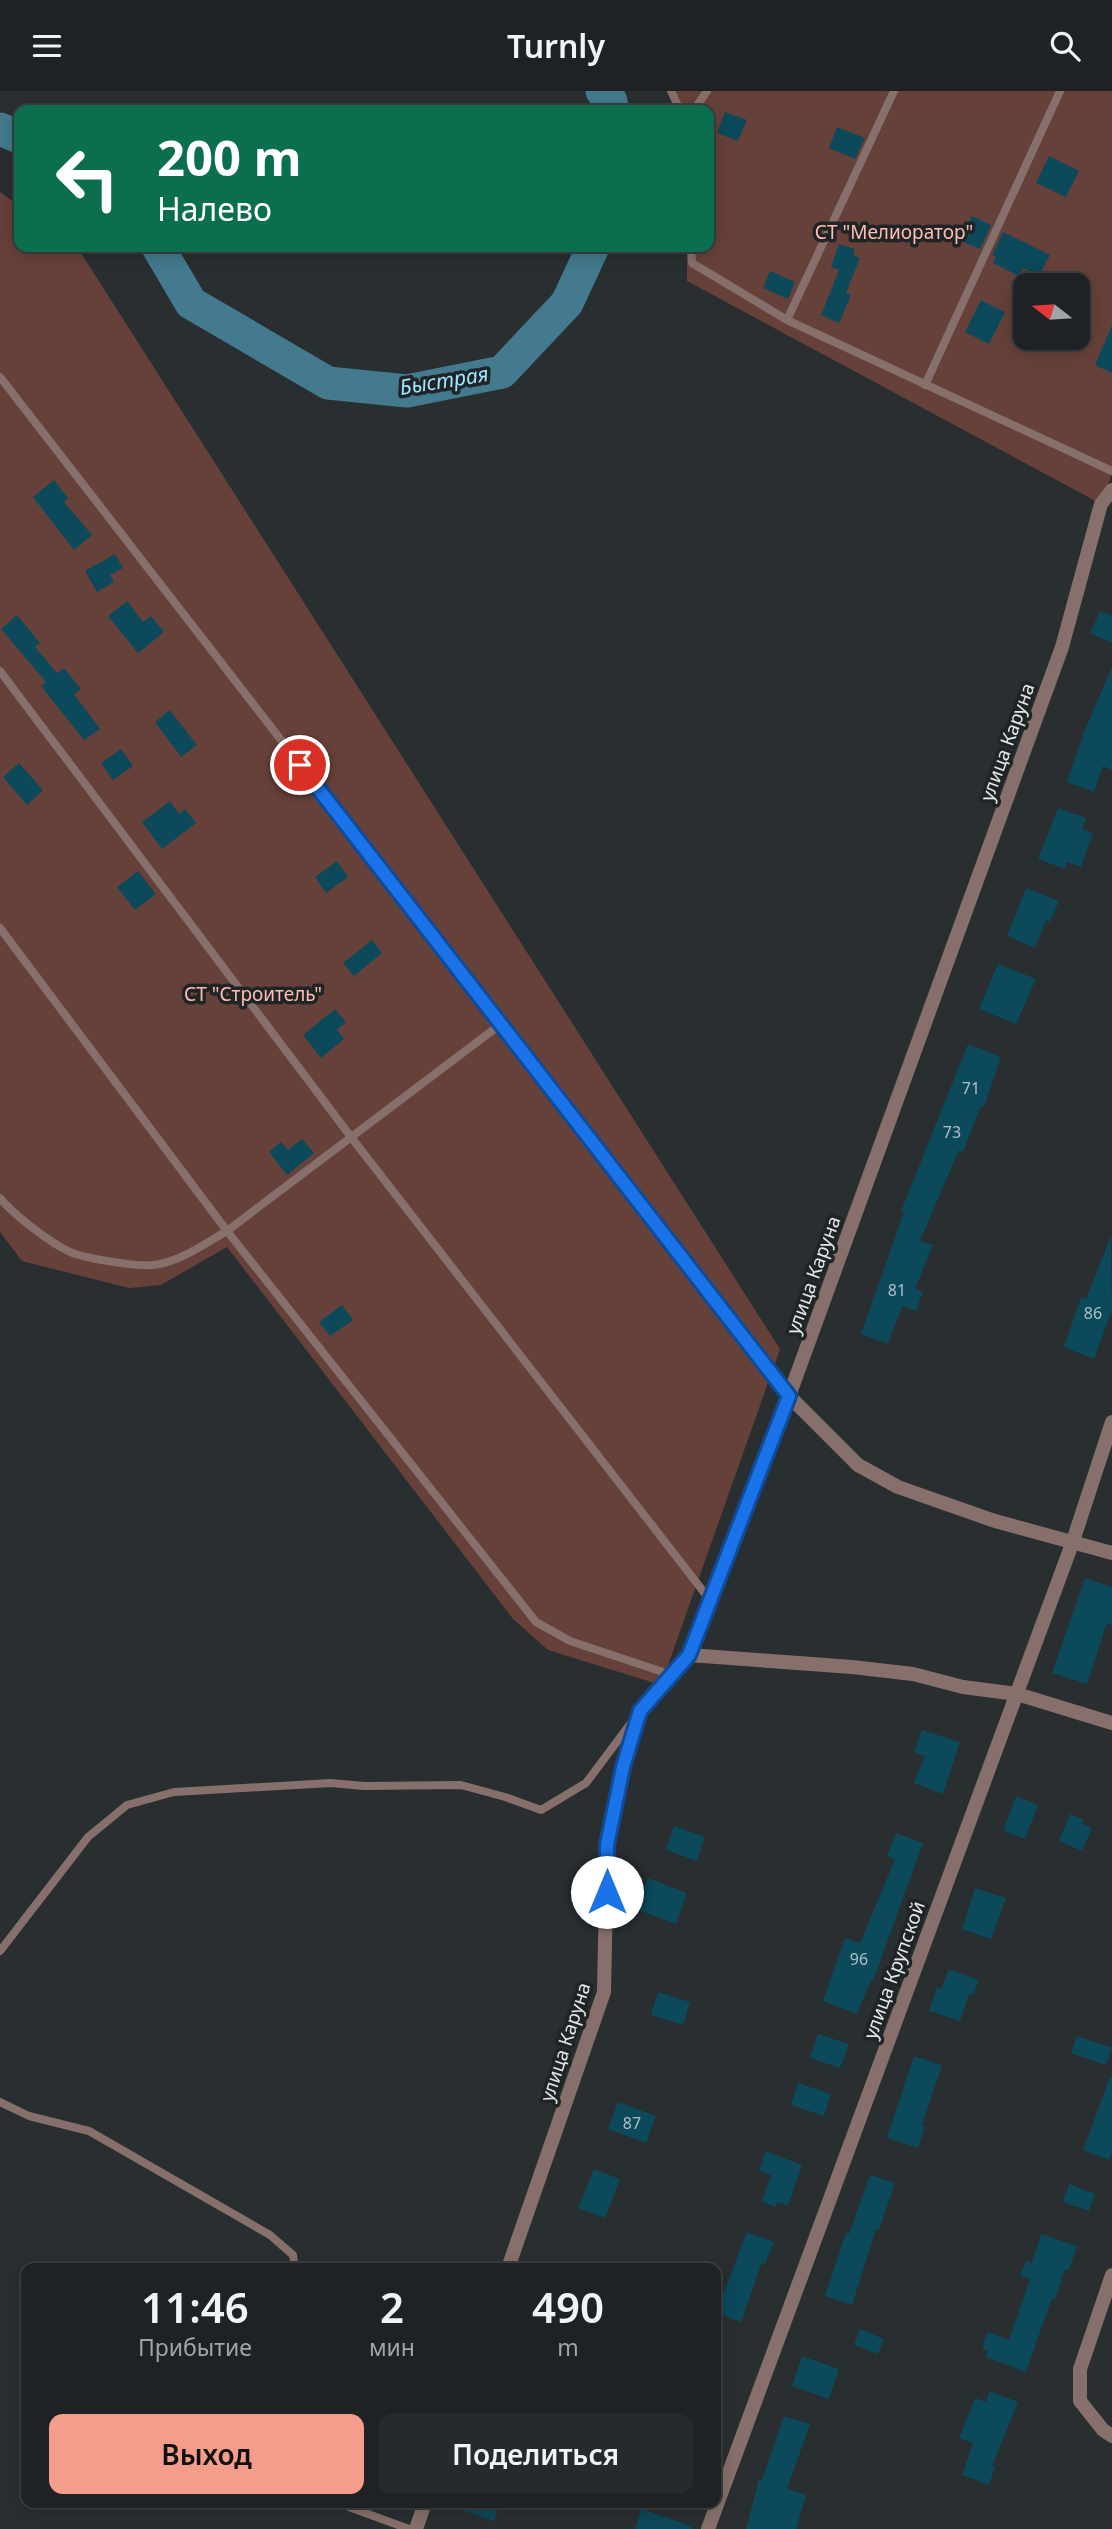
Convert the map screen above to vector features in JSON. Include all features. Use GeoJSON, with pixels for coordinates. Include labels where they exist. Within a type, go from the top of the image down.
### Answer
{"type":"FeatureCollection","features":[{"type":"Feature","properties":{"kind":"street","name":"улица Каруна"},"geometry":{"type":"LineString","coordinates":[[510,2263],[604,1992],[607,1845],[623,1767],[640,1711],[689,1655],[710,1601],[789,1396],[1062,647],[1101,504],[1112,490]]}},
{"type":"Feature","properties":{"kind":"street"},"geometry":{"type":"LineString","coordinates":[[789,1396],[858,1465],[898,1487],[995,1521],[1112,1553]]}},
{"type":"Feature","properties":{"kind":"street","name":"улица Крупской"},"geometry":{"type":"LineString","coordinates":[[721,2494],[1072,1544],[1112,1422]]}},
{"type":"Feature","properties":{"kind":"street"},"geometry":{"type":"LineString","coordinates":[[689,1655],[912,1674],[962,1687],[1017,1694],[1112,1723]]}},
{"type":"Feature","properties":{"kind":"street"},"geometry":{"type":"LineString","coordinates":[[1112,2275],[1080,2369],[1080,2401],[1103,2430],[1112,2436]]}},
{"type":"Feature","properties":{"kind":"street"},"geometry":{"type":"LineString","coordinates":[[416,2529],[423,2508]]}},
{"type":"Feature","properties":{"kind":"street","name":"улица Крупской"},"geometry":{"type":"LineString","coordinates":[[708,2529],[716,2508]]}},
{"type":"Feature","properties":{"kind":"lane"},"geometry":{"type":"LineString","coordinates":[[787,320],[894,91]]}},
{"type":"Feature","properties":{"kind":"lane"},"geometry":{"type":"LineString","coordinates":[[925,385],[1060,91]]}},
{"type":"Feature","properties":{"kind":"lane"},"geometry":{"type":"LineString","coordinates":[[691,252],[692,263],[787,320],[1112,471]]}},
{"type":"Feature","properties":{"kind":"lane"},"geometry":{"type":"LineString","coordinates":[[0,377],[789,1396]]}},
{"type":"Feature","properties":{"kind":"lane"},"geometry":{"type":"LineString","coordinates":[[0,671],[351,1137],[710,1601]]}},
{"type":"Feature","properties":{"kind":"lane"},"geometry":{"type":"LineString","coordinates":[[0,928],[227,1231],[536,1622],[570,1641],[671,1675]]}},
{"type":"Feature","properties":{"kind":"lane"},"geometry":{"type":"LineString","coordinates":[[0,1198],[8,1208],[69,1252],[106,1260],[153,1265],[187,1254],[227,1231],[501,1024]]}},
{"type":"Feature","properties":{"kind":"lane"},"geometry":{"type":"LineString","coordinates":[[0,1951],[88,1837],[127,1805],[174,1792],[223,1788],[331,1783],[364,1786],[420,1784],[461,1785],[541,1810],[586,1783],[640,1711]]}},
{"type":"Feature","properties":{"kind":"lane"},"geometry":{"type":"LineString","coordinates":[[0,2102],[29,2116],[89,2131],[270,2235],[293,2255],[294,2263]]}},
{"type":"Feature","properties":{"kind":"lane"},"geometry":{"type":"LineString","coordinates":[[352,2508],[409,2529]]}},
{"type":"Feature","properties":{"kind":"green space","name":"СТ \"Мелиоратор\""},"geometry":{"type":"Polygon","coordinates":[[[670,91],[1112,91],[1112,473],[1101,504],[687,281],[687,252],[714,252],[714,105],[674,105],[670,91]]]}},
{"type":"Feature","properties":{"kind":"green space","name":"СТ \"Строитель\""},"geometry":{"type":"Polygon","coordinates":[[[0,192],[14,202],[14,252],[81,253],[780,1349],[661,1685],[548,1650],[513,1619],[227,1247],[161,1285],[129,1288],[22,1261],[0,1232],[0,192]]]}},
{"type":"Feature","properties":{"kind":"building"},"geometry":{"type":"Polygon","coordinates":[[[725,112],[747,120],[738,141],[717,133],[725,112]]]}},
{"type":"Feature","properties":{"kind":"building"},"geometry":{"type":"Polygon","coordinates":[[[837,127],[865,138],[855,159],[829,148],[837,127]]]}},
{"type":"Feature","properties":{"kind":"building"},"geometry":{"type":"Polygon","coordinates":[[[1049,156],[1079,171],[1066,197],[1036,183],[1049,156]]]}},
{"type":"Feature","properties":{"kind":"building"},"geometry":{"type":"Polygon","coordinates":[[[972,216],[991,225],[980,249],[961,241],[972,216]]]}},
{"type":"Feature","properties":{"kind":"building"},"geometry":{"type":"Polygon","coordinates":[[[1003,232],[1050,255],[1041,273],[1023,268],[1020,273],[1013,273],[993,263],[996,257],[992,255],[1003,232]]]}},
{"type":"Feature","properties":{"kind":"building"},"geometry":{"type":"Polygon","coordinates":[[[839,244],[855,249],[853,255],[860,258],[846,293],[851,295],[839,323],[821,315],[839,270],[831,267],[839,244]]]}},
{"type":"Feature","properties":{"kind":"building"},"geometry":{"type":"Polygon","coordinates":[[[770,271],[795,282],[788,299],[763,288],[770,271]]]}},
{"type":"Feature","properties":{"kind":"building"},"geometry":{"type":"Polygon","coordinates":[[[981,300],[1005,312],[989,344],[965,332],[981,300]]]}},
{"type":"Feature","properties":{"kind":"building"},"geometry":{"type":"Polygon","coordinates":[[[1112,325],[1112,373],[1095,365],[1112,325]]]}},
{"type":"Feature","properties":{"kind":"building"},"geometry":{"type":"Polygon","coordinates":[[[54,480],[68,498],[64,502],[92,535],[74,550],[33,497],[54,480]]]}},
{"type":"Feature","properties":{"kind":"building"},"geometry":{"type":"Polygon","coordinates":[[[115,554],[123,568],[110,575],[114,582],[97,592],[85,571],[115,554]]]}},
{"type":"Feature","properties":{"kind":"building"},"geometry":{"type":"Polygon","coordinates":[[[127,601],[143,622],[151,616],[164,632],[138,653],[108,616],[127,601]]]}},
{"type":"Feature","properties":{"kind":"building"},"geometry":{"type":"Polygon","coordinates":[[[1100,611],[1112,616],[1112,643],[1090,633],[1100,611]]]}},
{"type":"Feature","properties":{"kind":"building"},"geometry":{"type":"Polygon","coordinates":[[[17,615],[40,643],[35,647],[57,673],[64,668],[81,689],[74,694],[100,729],[84,740],[41,686],[46,682],[1,629],[17,615]]]}},
{"type":"Feature","properties":{"kind":"building"},"geometry":{"type":"Polygon","coordinates":[[[1112,667],[1112,770],[1103,766],[1094,792],[1067,782],[1084,732],[1112,667]]]}},
{"type":"Feature","properties":{"kind":"building"},"geometry":{"type":"Polygon","coordinates":[[[170,710],[197,745],[181,757],[155,722],[170,710]]]}},
{"type":"Feature","properties":{"kind":"building"},"geometry":{"type":"Polygon","coordinates":[[[121,749],[133,766],[113,780],[101,763],[121,749]]]}},
{"type":"Feature","properties":{"kind":"building"},"geometry":{"type":"Polygon","coordinates":[[[19,763],[43,790],[27,805],[3,777],[19,763]]]}},
{"type":"Feature","properties":{"kind":"building"},"geometry":{"type":"Polygon","coordinates":[[[170,801],[179,814],[185,809],[196,823],[162,849],[142,822],[170,801]]]}},
{"type":"Feature","properties":{"kind":"building"},"geometry":{"type":"Polygon","coordinates":[[[1058,808],[1086,818],[1082,829],[1093,833],[1081,867],[1067,862],[1065,869],[1038,859],[1058,808]]]}},
{"type":"Feature","properties":{"kind":"building"},"geometry":{"type":"Polygon","coordinates":[[[337,861],[348,877],[326,893],[315,877],[337,861]]]}},
{"type":"Feature","properties":{"kind":"building"},"geometry":{"type":"Polygon","coordinates":[[[138,871],[156,894],[135,910],[117,887],[138,871]]]}},
{"type":"Feature","properties":{"kind":"building"},"geometry":{"type":"Polygon","coordinates":[[[1026,888],[1059,901],[1050,922],[1046,920],[1035,948],[1007,936],[1026,888]]]}},
{"type":"Feature","properties":{"kind":"building"},"geometry":{"type":"Polygon","coordinates":[[[372,940],[382,953],[354,976],[343,963],[372,940]]]}},
{"type":"Feature","properties":{"kind":"building"},"geometry":{"type":"Polygon","coordinates":[[[998,964],[1036,979],[1016,1024],[979,1009],[998,964]]]}},
{"type":"Feature","properties":{"kind":"building"},"geometry":{"type":"Polygon","coordinates":[[[335,1009],[346,1022],[337,1030],[344,1039],[321,1058],[303,1035],[335,1009]]]}},
{"type":"Feature","properties":{"kind":"building"},"geometry":{"type":"Polygon","coordinates":[[[968,1044],[1001,1057],[984,1107],[981,1106],[963,1152],[959,1150],[920,1241],[933,1245],[915,1289],[923,1292],[916,1311],[902,1306],[888,1344],[861,1334],[904,1212],[901,1211],[968,1044]]]}},
{"type":"Feature","properties":{"kind":"building"},"geometry":{"type":"Polygon","coordinates":[[[302,1139],[314,1153],[287,1175],[269,1152],[281,1142],[288,1150],[302,1139]]]}},
{"type":"Feature","properties":{"kind":"building"},"geometry":{"type":"Polygon","coordinates":[[[1111,1235],[1112,1310],[1094,1359],[1064,1347],[1081,1297],[1086,1299],[1111,1235]]]}},
{"type":"Feature","properties":{"kind":"building"},"geometry":{"type":"Polygon","coordinates":[[[342,1305],[353,1320],[330,1336],[319,1322],[342,1305]]]}},
{"type":"Feature","properties":{"kind":"building"},"geometry":{"type":"Polygon","coordinates":[[[1085,1578],[1112,1587],[1112,1625],[1107,1623],[1087,1684],[1052,1673],[1085,1578]]]}},
{"type":"Feature","properties":{"kind":"building"},"geometry":{"type":"Polygon","coordinates":[[[922,1730],[960,1742],[943,1794],[914,1783],[925,1756],[914,1753],[922,1730]]]}},
{"type":"Feature","properties":{"kind":"building"},"geometry":{"type":"Polygon","coordinates":[[[1016,1796],[1038,1805],[1025,1839],[1003,1831],[1016,1796]]]}},
{"type":"Feature","properties":{"kind":"building"},"geometry":{"type":"Polygon","coordinates":[[[1070,1814],[1084,1820],[1082,1824],[1092,1828],[1082,1851],[1059,1841],[1070,1814]]]}},
{"type":"Feature","properties":{"kind":"building"},"geometry":{"type":"Polygon","coordinates":[[[674,1826],[705,1837],[697,1861],[666,1850],[674,1826]]]}},
{"type":"Feature","properties":{"kind":"building"},"geometry":{"type":"Polygon","coordinates":[[[896,1833],[923,1843],[873,1981],[871,1980],[857,2014],[823,2001],[845,1938],[860,1943],[895,1859],[887,1856],[896,1833]]]}},
{"type":"Feature","properties":{"kind":"building"},"geometry":{"type":"Polygon","coordinates":[[[648,1878],[687,1893],[676,1924],[636,1909],[648,1878]]]}},
{"type":"Feature","properties":{"kind":"building"},"geometry":{"type":"Polygon","coordinates":[[[975,1888],[1006,1898],[991,1939],[962,1929],[975,1888]]]}},
{"type":"Feature","properties":{"kind":"building"},"geometry":{"type":"Polygon","coordinates":[[[949,1969],[979,1980],[973,1995],[969,1994],[960,2021],[929,2011],[937,1987],[941,1989],[949,1969]]]}},
{"type":"Feature","properties":{"kind":"building"},"geometry":{"type":"Polygon","coordinates":[[[658,1992],[690,2002],[683,2025],[651,2015],[658,1992]]]}},
{"type":"Feature","properties":{"kind":"building"},"geometry":{"type":"Polygon","coordinates":[[[818,2034],[849,2044],[840,2068],[810,2058],[818,2034]]]}},
{"type":"Feature","properties":{"kind":"building"},"geometry":{"type":"Polygon","coordinates":[[[1077,2036],[1112,2048],[1106,2065],[1071,2053],[1077,2036]]]}},
{"type":"Feature","properties":{"kind":"building"},"geometry":{"type":"Polygon","coordinates":[[[914,2056],[942,2065],[922,2125],[925,2126],[918,2148],[887,2138],[914,2056]]]}},
{"type":"Feature","properties":{"kind":"building"},"geometry":{"type":"Polygon","coordinates":[[[1110,2077],[1112,2152],[1109,2160],[1083,2150],[1110,2077]]]}},
{"type":"Feature","properties":{"kind":"building"},"geometry":{"type":"Polygon","coordinates":[[[798,2083],[831,2094],[824,2116],[791,2105],[798,2083]]]}},
{"type":"Feature","properties":{"kind":"building"},"geometry":{"type":"Polygon","coordinates":[[[618,2102],[656,2116],[646,2143],[608,2129],[618,2102]]]}},
{"type":"Feature","properties":{"kind":"building"},"geometry":{"type":"Polygon","coordinates":[[[766,2151],[802,2165],[788,2206],[777,2202],[776,2207],[762,2202],[771,2175],[759,2170],[766,2151]]]}},
{"type":"Feature","properties":{"kind":"building"},"geometry":{"type":"Polygon","coordinates":[[[594,2169],[620,2179],[605,2218],[578,2208],[594,2169]]]}},
{"type":"Feature","properties":{"kind":"building"},"geometry":{"type":"Polygon","coordinates":[[[870,2175],[895,2183],[879,2230],[876,2229],[852,2305],[825,2296],[846,2233],[849,2234],[870,2175]]]}},
{"type":"Feature","properties":{"kind":"building"},"geometry":{"type":"Polygon","coordinates":[[[1069,2184],[1095,2194],[1089,2211],[1063,2202],[1069,2184]]]}},
{"type":"Feature","properties":{"kind":"building"},"geometry":{"type":"Polygon","coordinates":[[[747,2232],[774,2242],[765,2264],[762,2263],[741,2322],[721,2315],[721,2300],[747,2232]]]}},
{"type":"Feature","properties":{"kind":"building"},"geometry":{"type":"Polygon","coordinates":[[[1041,2234],[1077,2246],[1069,2270],[1065,2269],[1055,2299],[1052,2298],[1026,2372],[986,2357],[988,2351],[982,2348],[988,2332],[1009,2340],[1030,2279],[1020,2275],[1026,2261],[1032,2263],[1041,2234]]]}},
{"type":"Feature","properties":{"kind":"building"},"geometry":{"type":"Polygon","coordinates":[[[860,2329],[884,2339],[878,2354],[854,2345],[860,2329]]]}},
{"type":"Feature","properties":{"kind":"building"},"geometry":{"type":"Polygon","coordinates":[[[802,2356],[839,2369],[829,2399],[792,2386],[802,2356]]]}},
{"type":"Feature","properties":{"kind":"building"},"geometry":{"type":"Polygon","coordinates":[[[989,2391],[1018,2402],[992,2466],[995,2467],[989,2485],[962,2475],[973,2443],[959,2438],[975,2398],[986,2402],[989,2391]]]}},
{"type":"Feature","properties":{"kind":"building"},"geometry":{"type":"Polygon","coordinates":[[[784,2416],[810,2424],[787,2489],[806,2495],[796,2529],[746,2529],[759,2479],[762,2480],[784,2416]]]}},
{"type":"Feature","properties":{"kind":"building"},"geometry":{"type":"Polygon","coordinates":[[[457,2508],[498,2508],[494,2521],[457,2508]]]}},
{"type":"Feature","properties":{"kind":"building"},"geometry":{"type":"Polygon","coordinates":[[[641,2509],[692,2526],[691,2529],[635,2529],[641,2509]]]}},
{"type":"Feature","properties":{"kind":"waterway","name":"Быстрая"},"geometry":{"type":"LineString","coordinates":[[602,91],[611,105]]}},
{"type":"Feature","properties":{"kind":"waterway","name":"Быстрая"},"geometry":{"type":"LineString","coordinates":[[0,129],[14,135]]}},
{"type":"Feature","properties":{"kind":"waterway","name":"Быстрая"},"geometry":{"type":"LineString","coordinates":[[161,252],[191,303],[328,383],[407,391],[502,372],[567,303],[591,252]]}},
{"type":"Feature","properties":{"kind":"route"},"geometry":{"type":"LineString","coordinates":[[300,765],[789,1396],[689,1655],[640,1711],[623,1767],[607,1845],[607,1892]]}}]}
